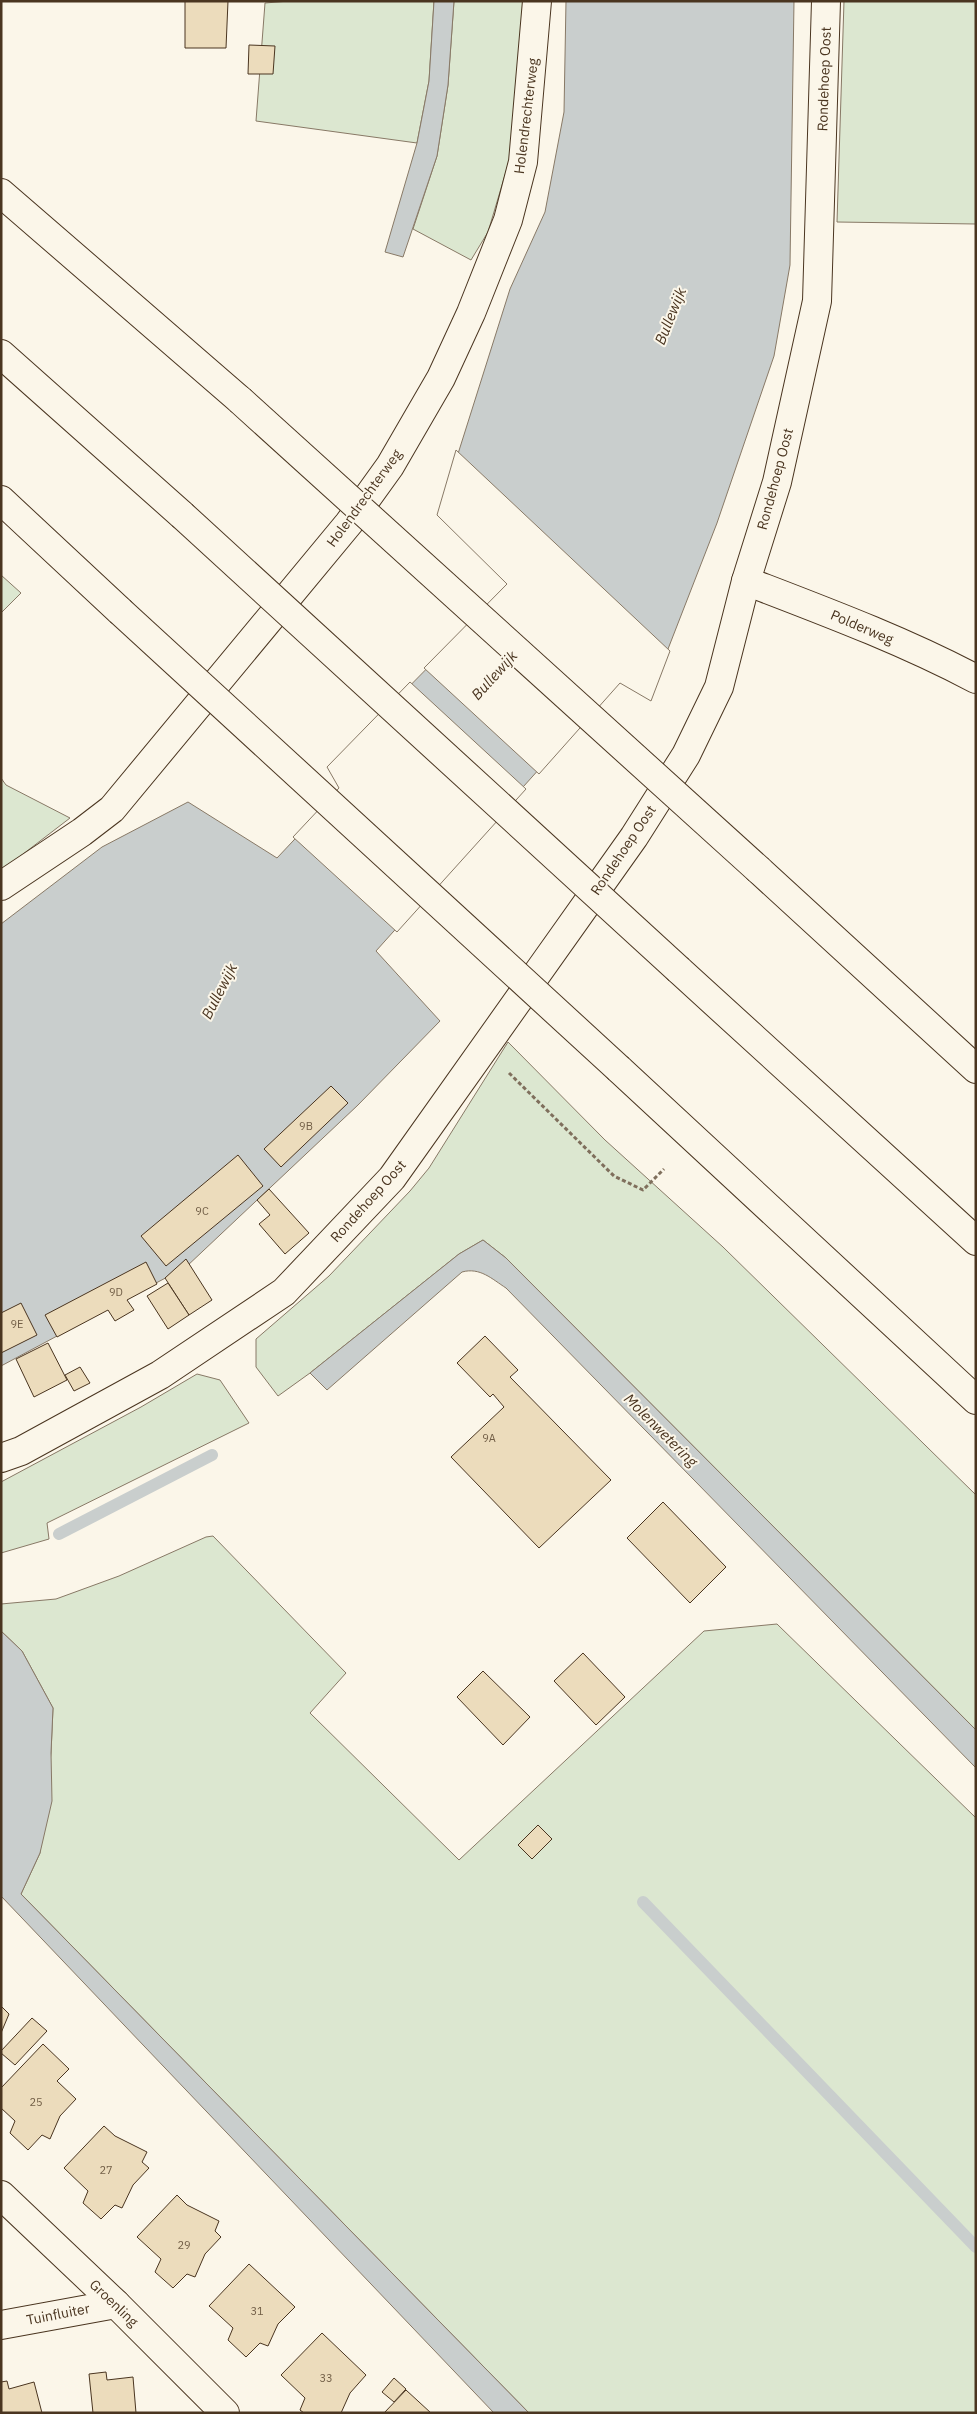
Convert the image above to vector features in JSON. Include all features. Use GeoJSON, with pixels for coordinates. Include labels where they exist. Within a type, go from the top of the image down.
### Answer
{"type":"FeatureCollection","features":[{"type":"Feature","properties":{"kind":"main road","name":"Holendrechterweg"},"geometry":{"type":"LineString","coordinates":[[1,886],[82,832],[112,809],[349,523],[390,466],[441,378],[471,313],[508,220],[523,162],[537,1]]}},
{"type":"Feature","properties":{"kind":"main road","name":"Rondehoep Oost"},"geometry":{"type":"LineString","coordinates":[[1,1458],[21,1451],[160,1375],[284,1292],[392,1178],[634,837],[686,755],[718,687],[746,581],[777,482],[817,301],[826,1]]}},
{"type":"Feature","properties":{"kind":"main road"},"geometry":{"type":"LineString","coordinates":[[1,194],[240,400],[976,1069]]}},
{"type":"Feature","properties":{"kind":"main road"},"geometry":{"type":"LineString","coordinates":[[1,354],[182,515],[976,1241]]}},
{"type":"Feature","properties":{"kind":"main road"},"geometry":{"type":"LineString","coordinates":[[1,500],[976,1400]]}},
{"type":"Feature","properties":{"kind":"main road","name":"Polderweg"},"geometry":{"type":"LineString","coordinates":[[746,581],[851,621],[939,659],[976,679]]}},
{"type":"Feature","properties":{"kind":"main road","name":"Groenling"},"geometry":{"type":"LineString","coordinates":[[1,2195],[116,2304],[225,2413]]}},
{"type":"Feature","properties":{"kind":"main road","name":"Tuinfluiter"},"geometry":{"type":"LineString","coordinates":[[1,2325],[116,2304]]}},
{"type":"Feature","properties":{"kind":"path"},"geometry":{"type":"LineString","coordinates":[[503,1067],[614,1176],[643,1190],[664,1169]]}},
{"type":"Feature","properties":{"kind":"green space"},"geometry":{"type":"Polygon","coordinates":[[[289,1],[434,1],[429,81],[417,143],[256,121],[265,3],[289,1]]]}},
{"type":"Feature","properties":{"kind":"green space"},"geometry":{"type":"Polygon","coordinates":[[[454,1],[528,1],[522,118],[488,232],[471,260],[413,229],[437,156],[448,85],[454,1]]]}},
{"type":"Feature","properties":{"kind":"green space"},"geometry":{"type":"Polygon","coordinates":[[[844,1],[976,1],[976,224],[837,222],[844,1]]]}},
{"type":"Feature","properties":{"kind":"green space"},"geometry":{"type":"Polygon","coordinates":[[[1,575],[21,593],[1,613],[1,575]]]}},
{"type":"Feature","properties":{"kind":"green space"},"geometry":{"type":"Polygon","coordinates":[[[1,778],[6,785],[70,818],[1,871],[1,778]]]}},
{"type":"Feature","properties":{"kind":"green space"},"geometry":{"type":"Polygon","coordinates":[[[508,1042],[605,1140],[723,1247],[976,1495],[976,1730],[506,1258],[483,1240],[459,1254],[310,1373],[278,1396],[256,1367],[256,1339],[329,1276],[410,1191],[429,1168],[508,1042]]]}},
{"type":"Feature","properties":{"kind":"green space"},"geometry":{"type":"Polygon","coordinates":[[[197,1374],[220,1380],[249,1423],[47,1523],[49,1539],[1,1553],[1,1482],[141,1407],[197,1374]]]}},
{"type":"Feature","properties":{"kind":"green space"},"geometry":{"type":"Polygon","coordinates":[[[213,1536],[346,1673],[310,1713],[459,1860],[704,1631],[777,1624],[976,1818],[976,2413],[529,2413],[21,1894],[40,1853],[51,1753],[53,1708],[22,1651],[1,1631],[1,1604],[56,1599],[119,1576],[206,1537],[213,1536]]]}},
{"type":"Feature","properties":{"kind":"water"},"geometry":{"type":"Polygon","coordinates":[[[434,1],[454,1],[448,85],[437,156],[403,257],[385,252],[417,143],[429,81],[434,1]]]}},
{"type":"Feature","properties":{"kind":"water","name":"Bullewijk"},"geometry":{"type":"Polygon","coordinates":[[[566,1],[794,1],[790,265],[774,356],[717,523],[661,667],[619,680],[376,951],[440,1021],[358,1105],[186,1267],[1,1366],[1,924],[102,847],[188,802],[277,858],[342,789],[329,768],[510,584],[439,514],[510,289],[545,212],[564,112],[566,1]]]}},
{"type":"Feature","properties":{"kind":"water","name":"Molenwetering"},"geometry":{"type":"Polygon","coordinates":[[[483,1240],[506,1258],[976,1730],[976,1768],[506,1288],[491,1278],[480,1272],[462,1272],[327,1390],[310,1373],[459,1254],[483,1240]]]}},
{"type":"Feature","properties":{"kind":"water"},"geometry":{"type":"Polygon","coordinates":[[[1,1631],[22,1651],[53,1708],[51,1753],[52,1801],[40,1853],[21,1894],[529,2413],[494,2413],[1,1896],[1,1631]]]}},
{"type":"Feature","properties":{"kind":"pier"},"geometry":{"type":"Polygon","coordinates":[[[456,450],[670,651],[651,701],[620,683],[539,774],[424,668],[507,584],[437,515],[456,450]]]}},
{"type":"Feature","properties":{"kind":"pier"},"geometry":{"type":"Polygon","coordinates":[[[410,682],[526,789],[397,932],[293,837],[339,788],[327,767],[410,682]]]}},
{"type":"Feature","properties":{"kind":"building"},"geometry":{"type":"Polygon","coordinates":[[[185,1],[228,1],[226,48],[185,48],[185,1]]]}},
{"type":"Feature","properties":{"kind":"building"},"geometry":{"type":"Polygon","coordinates":[[[249,45],[275,46],[273,74],[248,74],[249,45]]]}},
{"type":"Feature","properties":{"kind":"building"},"geometry":{"type":"Polygon","coordinates":[[[331,1086],[348,1103],[281,1167],[264,1149],[331,1086]]]}},
{"type":"Feature","properties":{"kind":"building"},"geometry":{"type":"Polygon","coordinates":[[[238,1155],[263,1186],[166,1266],[141,1236],[238,1155]]]}},
{"type":"Feature","properties":{"kind":"building"},"geometry":{"type":"Polygon","coordinates":[[[269,1189],[309,1233],[285,1254],[259,1224],[270,1215],[257,1200],[269,1189]]]}},
{"type":"Feature","properties":{"kind":"building"},"geometry":{"type":"Polygon","coordinates":[[[186,1259],[212,1300],[189,1315],[165,1278],[186,1259]]]}},
{"type":"Feature","properties":{"kind":"building"},"geometry":{"type":"Polygon","coordinates":[[[146,1262],[157,1284],[127,1300],[134,1310],[115,1321],[108,1310],[57,1337],[45,1315],[146,1262]]]}},
{"type":"Feature","properties":{"kind":"building"},"geometry":{"type":"Polygon","coordinates":[[[168,1283],[189,1315],[168,1329],[147,1296],[168,1283]]]}},
{"type":"Feature","properties":{"kind":"building"},"geometry":{"type":"Polygon","coordinates":[[[21,1303],[37,1335],[1,1353],[1,1313],[21,1303]]]}},
{"type":"Feature","properties":{"kind":"building"},"geometry":{"type":"Polygon","coordinates":[[[485,1336],[518,1370],[510,1377],[611,1480],[539,1548],[451,1457],[504,1407],[493,1394],[490,1397],[457,1363],[485,1336]]]}},
{"type":"Feature","properties":{"kind":"building"},"geometry":{"type":"Polygon","coordinates":[[[48,1343],[67,1380],[34,1397],[16,1359],[48,1343]]]}},
{"type":"Feature","properties":{"kind":"building"},"geometry":{"type":"Polygon","coordinates":[[[80,1367],[90,1383],[74,1391],[65,1375],[80,1367]]]}},
{"type":"Feature","properties":{"kind":"building"},"geometry":{"type":"Polygon","coordinates":[[[663,1502],[726,1567],[690,1603],[627,1538],[663,1502]]]}},
{"type":"Feature","properties":{"kind":"building"},"geometry":{"type":"Polygon","coordinates":[[[583,1653],[625,1697],[596,1725],[554,1681],[583,1653]]]}},
{"type":"Feature","properties":{"kind":"building"},"geometry":{"type":"Polygon","coordinates":[[[483,1671],[530,1717],[503,1745],[457,1697],[483,1671]]]}},
{"type":"Feature","properties":{"kind":"building"},"geometry":{"type":"Polygon","coordinates":[[[538,1825],[552,1839],[532,1859],[518,1845],[538,1825]]]}},
{"type":"Feature","properties":{"kind":"building"},"geometry":{"type":"Polygon","coordinates":[[[1,2006],[9,2014],[1,2033],[1,2006]]]}},
{"type":"Feature","properties":{"kind":"building"},"geometry":{"type":"Polygon","coordinates":[[[32,2018],[47,2031],[15,2065],[1,2051],[32,2018]]]}},
{"type":"Feature","properties":{"kind":"building"},"geometry":{"type":"Polygon","coordinates":[[[43,2044],[69,2069],[57,2081],[76,2099],[60,2116],[50,2139],[42,2135],[28,2150],[10,2133],[15,2121],[1,2108],[1,2088],[43,2044]]]}},
{"type":"Feature","properties":{"kind":"building"},"geometry":{"type":"Polygon","coordinates":[[[104,2126],[115,2136],[147,2152],[142,2162],[149,2168],[133,2185],[122,2208],[115,2205],[101,2219],[83,2203],[88,2191],[64,2168],[104,2126]]]}},
{"type":"Feature","properties":{"kind":"building"},"geometry":{"type":"Polygon","coordinates":[[[177,2195],[187,2205],[219,2221],[215,2231],[221,2237],[205,2254],[195,2277],[187,2274],[173,2288],[155,2272],[161,2259],[137,2237],[177,2195]]]}},
{"type":"Feature","properties":{"kind":"building"},"geometry":{"type":"Polygon","coordinates":[[[249,2264],[295,2307],[278,2324],[268,2346],[260,2343],[246,2357],[228,2340],[233,2328],[209,2306],[249,2264]]]}},
{"type":"Feature","properties":{"kind":"building"},"geometry":{"type":"Polygon","coordinates":[[[322,2333],[366,2375],[350,2393],[341,2413],[304,2413],[300,2410],[305,2398],[281,2375],[322,2333]]]}},
{"type":"Feature","properties":{"kind":"building"},"geometry":{"type":"Polygon","coordinates":[[[106,2372],[107,2380],[133,2377],[136,2413],[93,2413],[89,2374],[106,2372]]]}},
{"type":"Feature","properties":{"kind":"building"},"geometry":{"type":"Polygon","coordinates":[[[394,2378],[406,2389],[394,2402],[382,2392],[394,2378]]]}},
{"type":"Feature","properties":{"kind":"building"},"geometry":{"type":"Polygon","coordinates":[[[7,2381],[9,2389],[34,2382],[42,2413],[1,2413],[1,2382],[7,2381]]]}},
{"type":"Feature","properties":{"kind":"building"},"geometry":{"type":"Polygon","coordinates":[[[406,2390],[431,2413],[384,2413],[406,2390]]]}},
{"type":"Feature","properties":{"kind":"waterway"},"geometry":{"type":"LineString","coordinates":[[59,1534],[212,1455]]}},
{"type":"Feature","properties":{"kind":"waterway"},"geometry":{"type":"LineString","coordinates":[[643,1902],[976,2247]]}}]}
